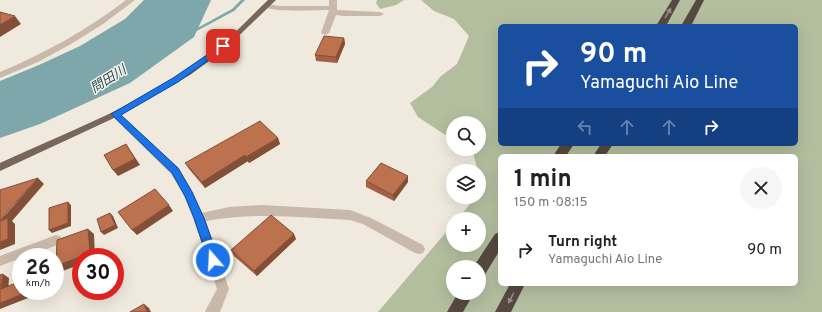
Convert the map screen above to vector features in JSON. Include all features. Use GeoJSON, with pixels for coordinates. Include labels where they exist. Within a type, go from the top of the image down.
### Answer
{"type":"FeatureCollection","features":[{"type":"Feature","properties":{"kind":"highway"},"geometry":{"type":"LineString","coordinates":[[661,24],[676,0]]}},
{"type":"Feature","properties":{"kind":"highway"},"geometry":{"type":"LineString","coordinates":[[687,24],[700,0]]}},
{"type":"Feature","properties":{"kind":"highway"},"geometry":{"type":"LineString","coordinates":[[486,261],[498,241]]}},
{"type":"Feature","properties":{"kind":"highway"},"geometry":{"type":"LineString","coordinates":[[503,312],[517,286]]}},
{"type":"Feature","properties":{"kind":"highway"},"geometry":{"type":"LineString","coordinates":[[455,312],[462,300]]}},
{"type":"Feature","properties":{"kind":"main road"},"geometry":{"type":"LineString","coordinates":[[0,167],[116,114],[175,80],[212,55],[234,37],[269,3]]}},
{"type":"Feature","properties":{"kind":"street"},"geometry":{"type":"LineString","coordinates":[[0,75],[56,51],[107,19],[131,0]]}},
{"type":"Feature","properties":{"kind":"street"},"geometry":{"type":"LineString","coordinates":[[325,33],[333,10],[333,0]]}},
{"type":"Feature","properties":{"kind":"street"},"geometry":{"type":"LineString","coordinates":[[269,3],[280,8],[333,10],[344,14],[380,14]]}},
{"type":"Feature","properties":{"kind":"street"},"geometry":{"type":"LineString","coordinates":[[116,114],[175,171],[189,195],[199,218],[223,289],[214,310],[211,312]]}},
{"type":"Feature","properties":{"kind":"street"},"geometry":{"type":"LineString","coordinates":[[199,218],[229,212],[262,210],[350,215],[367,221],[419,249]]}},
{"type":"Feature","properties":{"kind":"street"},"geometry":{"type":"LineString","coordinates":[[0,261],[56,240]]}},
{"type":"Feature","properties":{"kind":"green space"},"geometry":{"type":"Polygon","coordinates":[[[377,0],[404,0],[396,5],[380,9],[376,3],[377,0]]]}},
{"type":"Feature","properties":{"kind":"green space"},"geometry":{"type":"Polygon","coordinates":[[[421,0],[822,0],[822,312],[378,312],[446,232],[446,252],[486,252],[486,212],[464,212],[470,204],[486,204],[486,164],[476,164],[474,156],[486,156],[486,116],[446,116],[446,135],[418,117],[410,103],[432,87],[441,76],[457,64],[469,36],[454,19],[434,11],[421,0]]]}},
{"type":"Feature","properties":{"kind":"water","name":"問田川"},"geometry":{"type":"Polygon","coordinates":[[[144,0],[211,0],[194,37],[130,83],[40,124],[0,138],[0,81],[80,46],[125,19],[144,0]]]}},
{"type":"Feature","properties":{"kind":"building"},"geometry":{"type":"Polygon","coordinates":[[[0,12],[15,16],[0,25],[0,12]]]}},
{"type":"Feature","properties":{"kind":"building"},"geometry":{"type":"Polygon","coordinates":[[[324,36],[344,38],[336,57],[315,55],[324,36]]]}},
{"type":"Feature","properties":{"kind":"building"},"geometry":{"type":"Polygon","coordinates":[[[260,121],[278,138],[246,157],[245,155],[202,182],[185,163],[260,121]]]}},
{"type":"Feature","properties":{"kind":"building"},"geometry":{"type":"Polygon","coordinates":[[[126,144],[135,159],[113,170],[104,155],[126,144]]]}},
{"type":"Feature","properties":{"kind":"building"},"geometry":{"type":"Polygon","coordinates":[[[381,163],[408,176],[393,195],[366,181],[381,163]]]}},
{"type":"Feature","properties":{"kind":"building"},"geometry":{"type":"Polygon","coordinates":[[[38,178],[6,213],[0,221],[0,190],[38,178]]]}},
{"type":"Feature","properties":{"kind":"building"},"geometry":{"type":"Polygon","coordinates":[[[155,189],[169,205],[132,230],[118,212],[155,189]]]}},
{"type":"Feature","properties":{"kind":"building"},"geometry":{"type":"Polygon","coordinates":[[[68,202],[68,223],[49,230],[49,208],[68,202]]]}},
{"type":"Feature","properties":{"kind":"building"},"geometry":{"type":"Polygon","coordinates":[[[110,213],[115,225],[101,232],[97,219],[110,213]]]}},
{"type":"Feature","properties":{"kind":"building"},"geometry":{"type":"Polygon","coordinates":[[[271,215],[294,234],[254,271],[231,250],[271,215]]]}},
{"type":"Feature","properties":{"kind":"building"},"geometry":{"type":"Polygon","coordinates":[[[8,218],[8,239],[0,242],[0,221],[8,218]]]}},
{"type":"Feature","properties":{"kind":"building"},"geometry":{"type":"Polygon","coordinates":[[[88,229],[90,248],[72,248],[72,260],[64,263],[64,248],[57,248],[57,240],[88,229]]]}},
{"type":"Feature","properties":{"kind":"building"},"geometry":{"type":"Polygon","coordinates":[[[3,274],[1,289],[12,285],[12,298],[0,303],[0,275],[3,274]]]}},
{"type":"Feature","properties":{"kind":"building"},"geometry":{"type":"Polygon","coordinates":[[[144,304],[147,312],[130,312],[144,304]]]}},
{"type":"Feature","properties":{"kind":"waterway"},"geometry":{"type":"LineString","coordinates":[[192,32],[233,10],[243,0]]}},
{"type":"Feature","properties":{"kind":"route"},"geometry":{"type":"LineString","coordinates":[[213,260],[199,218],[189,195],[175,171],[116,114],[175,80],[223,46]]}}]}
